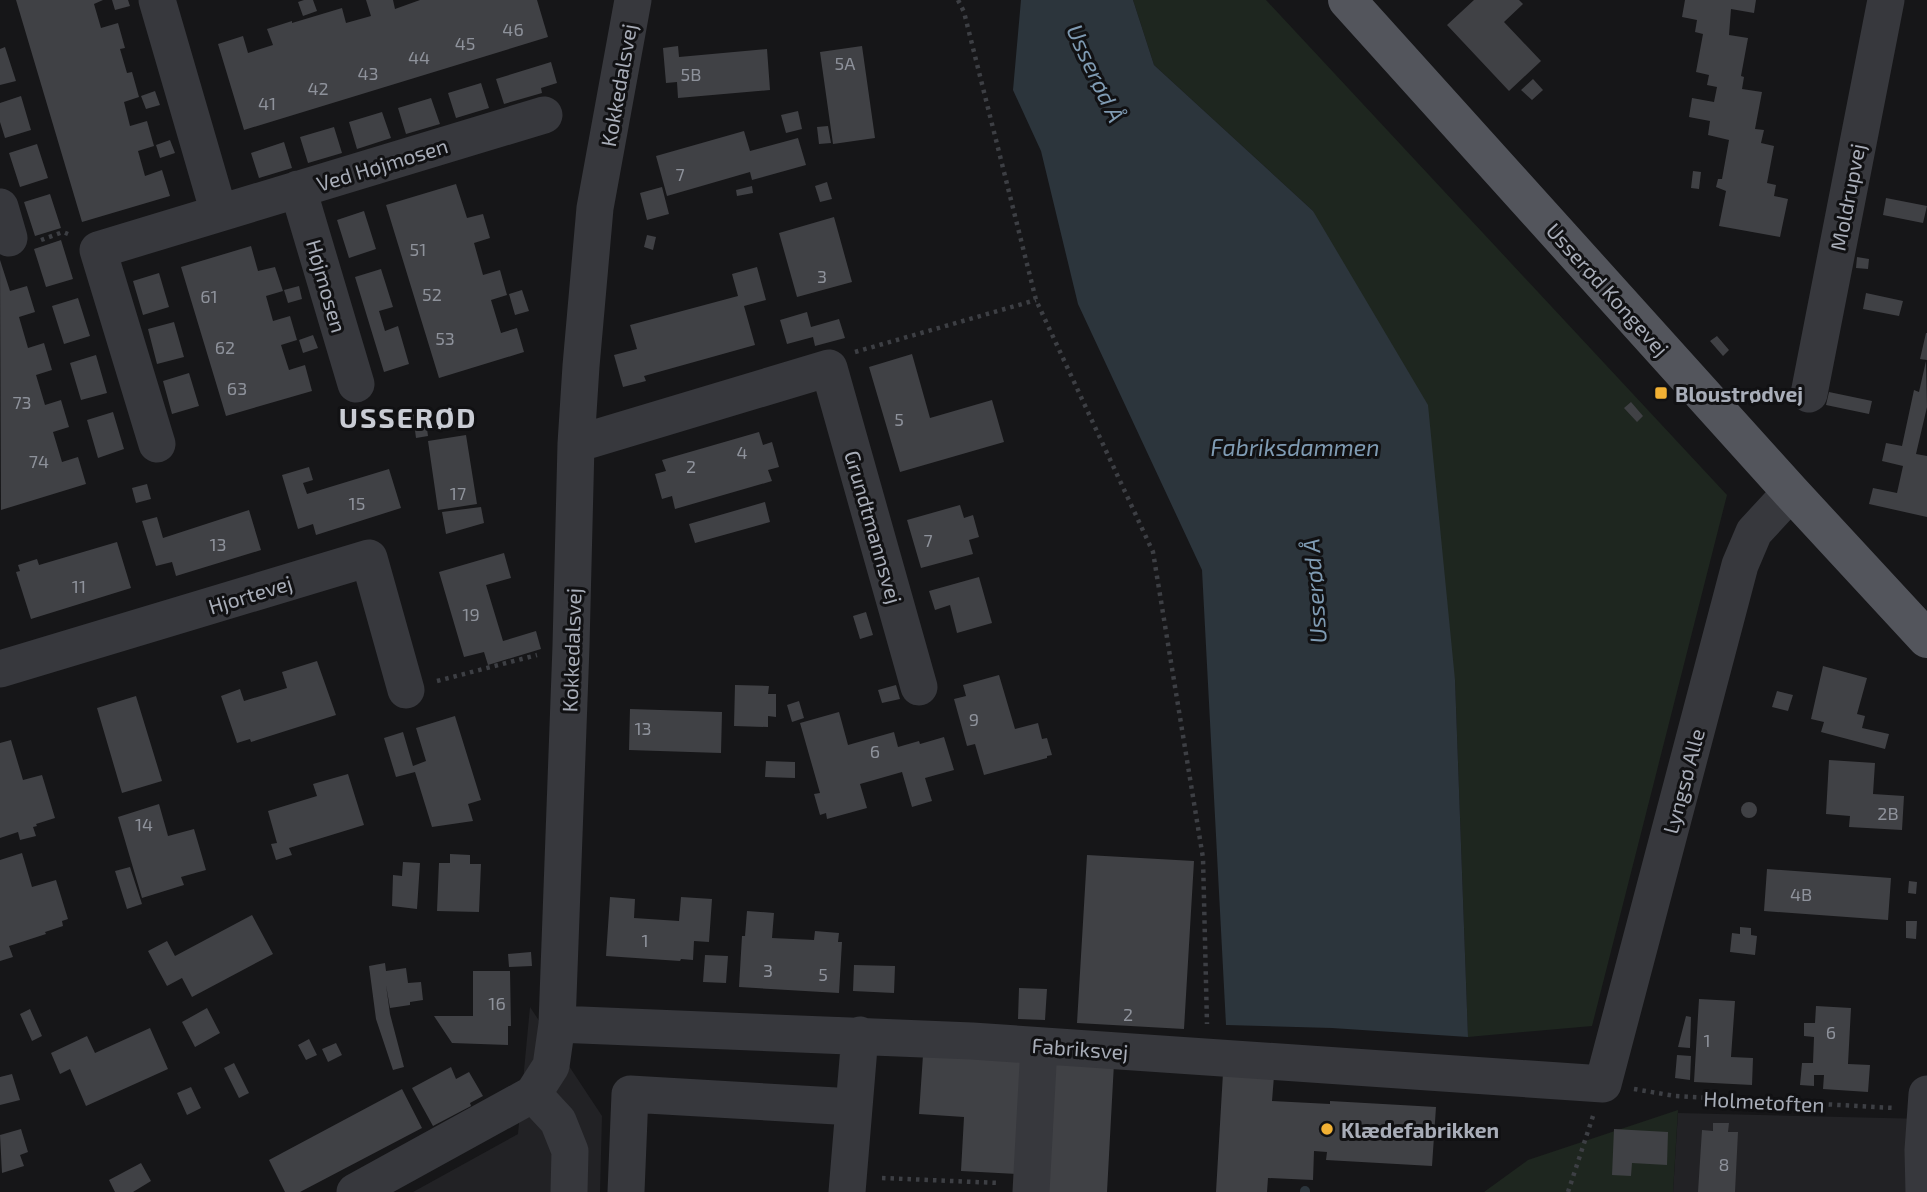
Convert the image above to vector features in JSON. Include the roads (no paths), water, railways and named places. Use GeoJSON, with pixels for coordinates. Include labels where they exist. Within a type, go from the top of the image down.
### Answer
{"type":"FeatureCollection","features":[{"type":"Feature","properties":{"kind":"main road","name":"Usserød Kongevej"},"geometry":{"type":"LineString","coordinates":[[1347,0],[1927,639]]}},
{"type":"Feature","properties":{"kind":"street","name":"Kokkedalsvej"},"geometry":{"type":"LineString","coordinates":[[355,1192],[533,1094],[551,1066],[557,1024],[576,444],[595,208],[633,0]]}},
{"type":"Feature","properties":{"kind":"street","name":"Moldrupvej"},"geometry":{"type":"LineString","coordinates":[[1809,394],[1886,0]]}},
{"type":"Feature","properties":{"kind":"street"},"geometry":{"type":"LineString","coordinates":[[165,2],[219,213]]}},
{"type":"Feature","properties":{"kind":"street","name":"Ved Højmosen"},"geometry":{"type":"LineString","coordinates":[[157,444],[98,250],[544,115]]}},
{"type":"Feature","properties":{"kind":"street","name":"Højmosen"},"geometry":{"type":"LineString","coordinates":[[299,189],[356,384]]}},
{"type":"Feature","properties":{"kind":"street","name":"Grundtmannsvej"},"geometry":{"type":"LineString","coordinates":[[576,444],[829,368],[919,687]]}},
{"type":"Feature","properties":{"kind":"street","name":"Lyngsø Alle"},"geometry":{"type":"LineString","coordinates":[[1603,1084],[1740,565],[1754,532],[1791,492]]}},
{"type":"Feature","properties":{"kind":"street","name":"Hjortevej"},"geometry":{"type":"LineString","coordinates":[[0,669],[369,558],[406,690]]}},
{"type":"Feature","properties":{"kind":"street","name":"Fabriksvej"},"geometry":{"type":"LineString","coordinates":[[557,1024],[860,1035],[1603,1084]]}},
{"type":"Feature","properties":{"kind":"street"},"geometry":{"type":"LineString","coordinates":[[848,1184],[860,1035]]}},
{"type":"Feature","properties":{"kind":"street"},"geometry":{"type":"LineString","coordinates":[[1031,1188],[1039,1046]]}},
{"type":"Feature","properties":{"kind":"street"},"geometry":{"type":"LineString","coordinates":[[533,1094],[558,1121],[570,1151],[569,1192]]}},
{"type":"Feature","properties":{"kind":"street"},"geometry":{"type":"LineString","coordinates":[[626,1192],[630,1094],[854,1107]]}},
{"type":"Feature","properties":{"kind":"street"},"geometry":{"type":"LineString","coordinates":[[1924,1192],[1926,1102]]}},
{"type":"Feature","properties":{"kind":"water","name":"Fabriksdammen"},"geometry":{"type":"Polygon","coordinates":[[[1021,0],[1133,0],[1154,65],[1313,211],[1428,405],[1455,680],[1468,1037],[1332,1028],[1226,1025],[1202,570],[1078,304],[1041,151],[1013,90],[1021,0]]]}},
{"type":"Feature","properties":{"kind":"place","name":"Bloustrødvej"},"geometry":{"type":"Point","coordinates":[1661,393]}},
{"type":"Feature","properties":{"kind":"place","name":"Klædefabrikken"},"geometry":{"type":"Point","coordinates":[1327,1129]}},
{"type":"Feature","properties":{"kind":"district","name":"USSERØD"},"geometry":{"type":"Point","coordinates":[408,417]}},
{"type":"Feature","properties":{"kind":"water label","name":"Usserød Å"},"geometry":{"type":"Point","coordinates":[1096,73]}},
{"type":"Feature","properties":{"kind":"water label","name":"Usserød Å"},"geometry":{"type":"Point","coordinates":[1314,591]}}]}
